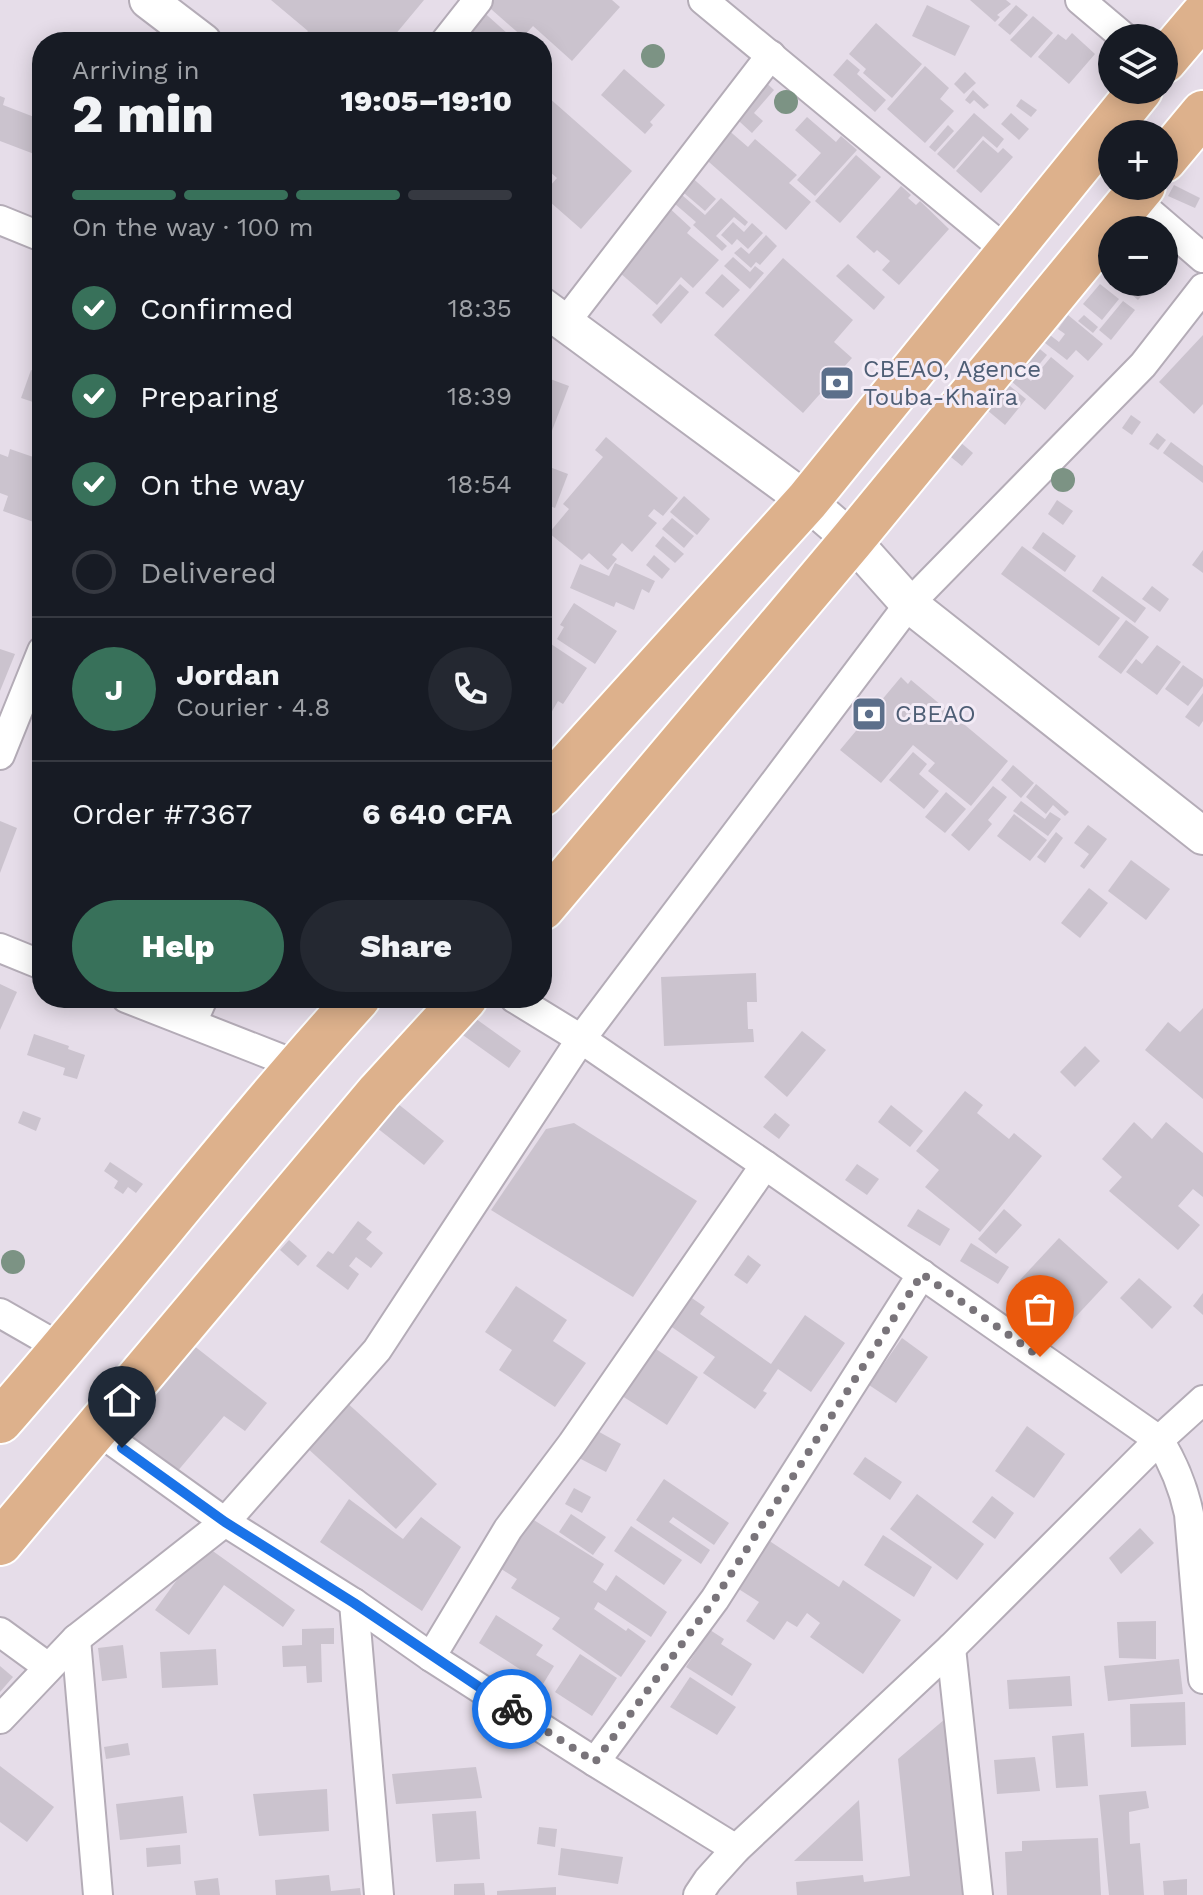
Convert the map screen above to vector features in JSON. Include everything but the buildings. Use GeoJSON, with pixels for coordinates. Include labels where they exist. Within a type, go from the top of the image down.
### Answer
{"type":"FeatureCollection","features":[{"type":"Feature","properties":{"kind":"main road"},"geometry":{"type":"LineString","coordinates":[[1178,44],[1203,15]]}},
{"type":"Feature","properties":{"kind":"main road"},"geometry":{"type":"LineString","coordinates":[[552,783],[807,501],[1129,104]]}},
{"type":"Feature","properties":{"kind":"main road"},"geometry":{"type":"LineString","coordinates":[[1178,143],[1203,113]]}},
{"type":"Feature","properties":{"kind":"main road"},"geometry":{"type":"LineString","coordinates":[[552,896],[852,540],[1131,200]]}},
{"type":"Feature","properties":{"kind":"main road"},"geometry":{"type":"LineString","coordinates":[[0,1421],[297,1065],[349,1008]]}},
{"type":"Feature","properties":{"kind":"main road"},"geometry":{"type":"LineString","coordinates":[[0,1543],[379,1092],[456,1008]]}},
{"type":"Feature","properties":{"kind":"street"},"geometry":{"type":"LineString","coordinates":[[148,0],[190,32]]}},
{"type":"Feature","properties":{"kind":"street"},"geometry":{"type":"LineString","coordinates":[[453,32],[478,0]]}},
{"type":"Feature","properties":{"kind":"street"},"geometry":{"type":"LineString","coordinates":[[703,0],[1008,252]]}},
{"type":"Feature","properties":{"kind":"street"},"geometry":{"type":"LineString","coordinates":[[1080,0],[1108,24]]}},
{"type":"Feature","properties":{"kind":"street"},"geometry":{"type":"LineString","coordinates":[[771,55],[553,315],[807,501],[852,540],[909,604],[1203,836]]}},
{"type":"Feature","properties":{"kind":"street"},"geometry":{"type":"LineString","coordinates":[[1146,200],[1203,258]]}},
{"type":"Feature","properties":{"kind":"street"},"geometry":{"type":"LineString","coordinates":[[0,220],[32,233]]}},
{"type":"Feature","properties":{"kind":"street"},"geometry":{"type":"LineString","coordinates":[[0,1719],[76,1639],[225,1522],[377,1350],[581,1039],[909,604],[1143,365],[1203,288]]}},
{"type":"Feature","properties":{"kind":"street"},"geometry":{"type":"LineString","coordinates":[[0,755],[32,676]]}},
{"type":"Feature","properties":{"kind":"street"},"geometry":{"type":"LineString","coordinates":[[0,948],[32,961]]}},
{"type":"Feature","properties":{"kind":"street"},"geometry":{"type":"LineString","coordinates":[[530,1008],[581,1039],[765,1165],[1159,1440],[1174,1464],[1185,1492],[1203,1679]]}},
{"type":"Feature","properties":{"kind":"street"},"geometry":{"type":"LineString","coordinates":[[198,1011],[297,1065]]}},
{"type":"Feature","properties":{"kind":"street"},"geometry":{"type":"LineString","coordinates":[[431,1657],[508,1529],[572,1444],[765,1165]]}},
{"type":"Feature","properties":{"kind":"street"},"geometry":{"type":"LineString","coordinates":[[595,1762],[715,1599],[922,1274]]}},
{"type":"Feature","properties":{"kind":"street"},"geometry":{"type":"LineString","coordinates":[[0,1313],[63,1349]]}},
{"type":"Feature","properties":{"kind":"street"},"geometry":{"type":"LineString","coordinates":[[698,1895],[736,1849],[951,1648],[1203,1400]]}},
{"type":"Feature","properties":{"kind":"street"},"geometry":{"type":"LineString","coordinates":[[97,1430],[225,1522],[595,1762],[736,1849]]}},
{"type":"Feature","properties":{"kind":"street"},"geometry":{"type":"LineString","coordinates":[[354,1603],[379,1895]]}},
{"type":"Feature","properties":{"kind":"street"},"geometry":{"type":"LineString","coordinates":[[0,1632],[48,1667]]}},
{"type":"Feature","properties":{"kind":"street"},"geometry":{"type":"LineString","coordinates":[[76,1639],[98,1895]]}},
{"type":"Feature","properties":{"kind":"street"},"geometry":{"type":"LineString","coordinates":[[951,1648],[978,1895]]}},
{"type":"Feature","properties":{"kind":"way so far"},"geometry":{"type":"LineString","coordinates":[[512,1709],[595,1762],[715,1599],[922,1274],[1040,1357]]}},
{"type":"Feature","properties":{"kind":"place","name":"CBEAO, Agence Touba-Khaïra"},"geometry":{"type":"Point","coordinates":[837,383]}},
{"type":"Feature","properties":{"kind":"place","name":"CBEAO"},"geometry":{"type":"Point","coordinates":[869,714]}},
{"type":"Feature","properties":{"kind":"route"},"geometry":{"type":"LineString","coordinates":[[122,1448],[225,1522],[354,1603],[512,1709]]}}]}
